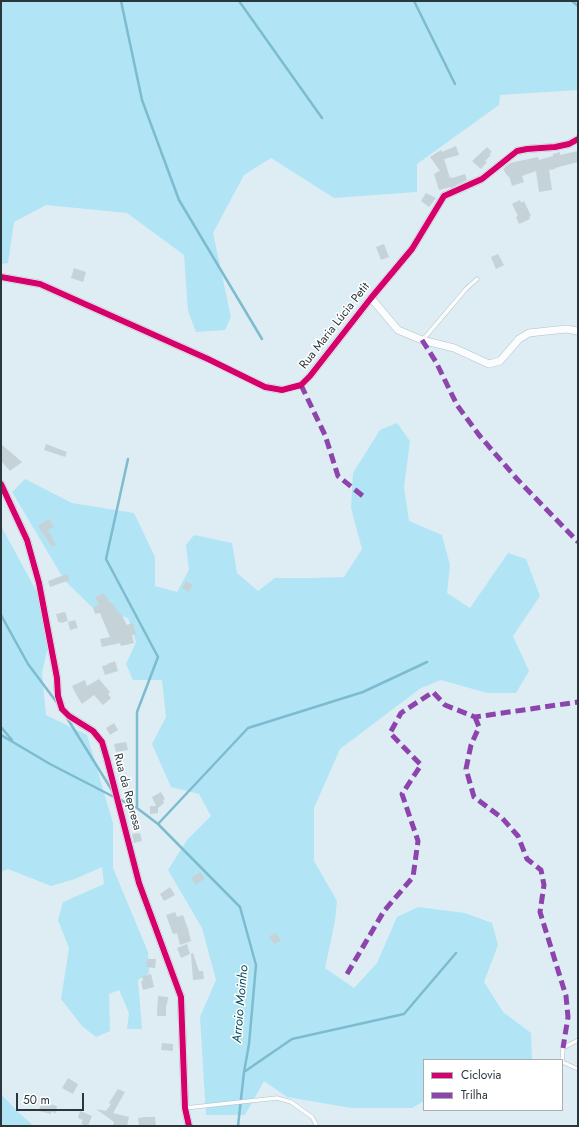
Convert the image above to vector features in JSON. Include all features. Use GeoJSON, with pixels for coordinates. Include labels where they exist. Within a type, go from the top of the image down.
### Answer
{"type":"FeatureCollection","features":[{"type":"Feature","properties":{"kind":"street","name":"Rua Maria Lúcia Petit"},"geometry":{"type":"LineString","coordinates":[[1,277],[40,284],[208,359],[264,387],[282,390],[301,384],[310,376],[371,298],[412,249],[444,196],[482,179],[517,151],[555,147],[569,144],[578,139]]}},
{"type":"Feature","properties":{"kind":"street"},"geometry":{"type":"LineString","coordinates":[[371,298],[398,330],[422,340],[454,348],[488,364],[500,361],[519,339],[529,333],[566,329],[578,331]]}},
{"type":"Feature","properties":{"kind":"street","name":"Rua da Represa"},"geometry":{"type":"LineString","coordinates":[[1,484],[27,540],[39,583],[57,678],[58,696],[62,709],[69,716],[93,731],[102,742],[139,883],[181,997],[185,1108],[189,1126]]}},
{"type":"Feature","properties":{"kind":"lane"},"geometry":{"type":"LineString","coordinates":[[422,340],[466,289],[477,279]]}},
{"type":"Feature","properties":{"kind":"lane"},"geometry":{"type":"LineString","coordinates":[[562,1059],[564,1048],[578,1040]]}},
{"type":"Feature","properties":{"kind":"lane"},"geometry":{"type":"LineString","coordinates":[[563,1062],[578,1069]]}},
{"type":"Feature","properties":{"kind":"lane"},"geometry":{"type":"LineString","coordinates":[[185,1108],[277,1098],[291,1102],[312,1117],[316,1126]]}},
{"type":"Feature","properties":{"kind":"shaded area"},"geometry":{"type":"Polygon","coordinates":[[[1,1],[578,1],[578,90],[500,95],[499,105],[417,164],[417,192],[334,198],[271,158],[244,175],[213,233],[231,317],[225,330],[196,332],[188,311],[184,255],[127,213],[46,205],[14,222],[8,263],[1,264],[1,1]]]}},
{"type":"Feature","properties":{"kind":"shaded area"},"geometry":{"type":"Polygon","coordinates":[[[397,423],[410,441],[404,487],[409,521],[442,535],[450,565],[447,593],[470,608],[508,553],[526,559],[540,596],[513,636],[529,671],[516,693],[487,693],[441,680],[421,688],[340,749],[314,808],[314,861],[337,901],[335,921],[325,968],[354,988],[377,963],[397,917],[418,907],[465,913],[492,923],[498,945],[484,982],[503,1012],[531,1033],[532,1059],[423,1059],[423,1102],[412,1108],[351,1108],[287,1097],[264,1081],[245,1115],[206,1115],[200,1017],[216,980],[202,928],[168,870],[187,840],[211,816],[199,794],[171,787],[152,744],[166,717],[162,680],[133,680],[126,664],[136,642],[128,618],[94,609],[65,581],[12,492],[25,479],[72,503],[134,513],[155,557],[155,586],[177,592],[189,570],[186,545],[194,535],[232,543],[237,573],[258,591],[275,578],[344,577],[362,549],[351,508],[353,473],[380,430],[397,423]]]}},
{"type":"Feature","properties":{"kind":"shaded area"},"geometry":{"type":"Polygon","coordinates":[[[1,526],[37,592],[50,638],[42,673],[46,715],[87,735],[113,823],[113,868],[148,952],[149,973],[138,980],[142,1029],[127,1029],[129,1013],[119,990],[109,994],[110,1031],[96,1037],[82,1026],[61,999],[69,948],[58,920],[63,902],[104,884],[102,867],[75,879],[51,886],[8,869],[1,872],[1,526]]]}},
{"type":"Feature","properties":{"kind":"shaded area"},"geometry":{"type":"Polygon","coordinates":[[[1,1094],[19,1113],[34,1126],[1,1126],[1,1094]]]}},
{"type":"Feature","properties":{"kind":"building"},"geometry":{"type":"Polygon","coordinates":[[[456,146],[459,155],[444,159],[450,178],[465,174],[467,180],[451,188],[439,190],[434,174],[440,171],[430,157],[441,150],[442,152],[456,146]]]}},
{"type":"Feature","properties":{"kind":"building"},"geometry":{"type":"Polygon","coordinates":[[[487,147],[492,152],[489,154],[491,155],[485,161],[487,162],[481,169],[472,161],[487,147]]]}},
{"type":"Feature","properties":{"kind":"building"},"geometry":{"type":"Polygon","coordinates":[[[578,151],[578,162],[549,170],[552,190],[539,192],[536,171],[522,176],[524,182],[512,186],[509,176],[508,177],[503,169],[510,163],[538,157],[539,160],[553,156],[553,154],[560,152],[560,155],[578,151]]]}},
{"type":"Feature","properties":{"kind":"building"},"geometry":{"type":"Polygon","coordinates":[[[426,193],[436,198],[429,207],[421,201],[426,193]]]}},
{"type":"Feature","properties":{"kind":"building"},"geometry":{"type":"Polygon","coordinates":[[[520,200],[521,203],[524,201],[531,216],[529,217],[530,219],[519,224],[516,217],[518,216],[512,204],[520,200]]]}},
{"type":"Feature","properties":{"kind":"building"},"geometry":{"type":"Polygon","coordinates":[[[384,244],[389,257],[381,260],[376,247],[384,244]]]}},
{"type":"Feature","properties":{"kind":"building"},"geometry":{"type":"Polygon","coordinates":[[[498,254],[504,265],[496,269],[491,257],[498,254]]]}},
{"type":"Feature","properties":{"kind":"building"},"geometry":{"type":"Polygon","coordinates":[[[74,268],[86,272],[83,282],[71,278],[74,268]]]}},
{"type":"Feature","properties":{"kind":"building"},"geometry":{"type":"Polygon","coordinates":[[[1,444],[22,462],[10,471],[1,461],[1,444]]]}},
{"type":"Feature","properties":{"kind":"building"},"geometry":{"type":"Polygon","coordinates":[[[46,444],[67,452],[65,457],[44,450],[46,444]]]}},
{"type":"Feature","properties":{"kind":"building"},"geometry":{"type":"Polygon","coordinates":[[[49,519],[54,527],[48,530],[56,545],[52,547],[38,526],[49,519]]]}},
{"type":"Feature","properties":{"kind":"building"},"geometry":{"type":"Polygon","coordinates":[[[67,574],[70,580],[50,587],[48,581],[67,574]]]}},
{"type":"Feature","properties":{"kind":"building"},"geometry":{"type":"Polygon","coordinates":[[[186,581],[193,585],[189,592],[182,588],[186,581]]]}},
{"type":"Feature","properties":{"kind":"building"},"geometry":{"type":"Polygon","coordinates":[[[104,593],[110,603],[112,602],[118,613],[120,612],[127,625],[133,623],[136,634],[132,635],[134,643],[121,646],[120,643],[102,647],[100,639],[110,637],[100,613],[95,614],[93,607],[99,605],[95,597],[104,593]]]}},
{"type":"Feature","properties":{"kind":"building"},"geometry":{"type":"Polygon","coordinates":[[[65,612],[68,621],[61,623],[58,622],[56,614],[65,612]]]}},
{"type":"Feature","properties":{"kind":"building"},"geometry":{"type":"Polygon","coordinates":[[[75,620],[78,628],[70,630],[68,622],[75,620]]]}},
{"type":"Feature","properties":{"kind":"building"},"geometry":{"type":"Polygon","coordinates":[[[115,661],[118,671],[105,675],[102,666],[115,661]]]}},
{"type":"Feature","properties":{"kind":"building"},"geometry":{"type":"Polygon","coordinates":[[[99,679],[110,692],[108,694],[111,698],[103,705],[94,695],[82,704],[72,686],[85,680],[87,686],[99,679]]]}},
{"type":"Feature","properties":{"kind":"building"},"geometry":{"type":"Polygon","coordinates":[[[114,723],[118,730],[110,735],[106,728],[114,723]]]}},
{"type":"Feature","properties":{"kind":"building"},"geometry":{"type":"Polygon","coordinates":[[[126,742],[128,750],[116,752],[114,744],[126,742]]]}},
{"type":"Feature","properties":{"kind":"building"},"geometry":{"type":"Polygon","coordinates":[[[161,792],[165,799],[163,801],[164,803],[158,808],[158,813],[150,814],[150,806],[156,806],[152,797],[161,792]]]}},
{"type":"Feature","properties":{"kind":"building"},"geometry":{"type":"Polygon","coordinates":[[[140,833],[142,841],[134,843],[132,834],[140,833]]]}},
{"type":"Feature","properties":{"kind":"building"},"geometry":{"type":"Polygon","coordinates":[[[200,872],[205,878],[196,885],[191,878],[200,872]]]}},
{"type":"Feature","properties":{"kind":"building"},"geometry":{"type":"Polygon","coordinates":[[[170,887],[175,895],[164,901],[160,894],[170,887]]]}},
{"type":"Feature","properties":{"kind":"building"},"geometry":{"type":"Polygon","coordinates":[[[175,912],[177,917],[183,915],[191,941],[180,945],[177,933],[173,934],[166,915],[175,912]]]}},
{"type":"Feature","properties":{"kind":"building"},"geometry":{"type":"Polygon","coordinates":[[[276,933],[281,941],[274,944],[269,936],[276,933]]]}},
{"type":"Feature","properties":{"kind":"building"},"geometry":{"type":"Polygon","coordinates":[[[187,944],[190,954],[181,958],[177,948],[187,944]]]}},
{"type":"Feature","properties":{"kind":"building"},"geometry":{"type":"Polygon","coordinates":[[[193,953],[199,971],[203,971],[204,979],[193,980],[191,954],[193,953]]]}},
{"type":"Feature","properties":{"kind":"building"},"geometry":{"type":"Polygon","coordinates":[[[147,959],[156,959],[155,968],[146,967],[147,959]]]}},
{"type":"Feature","properties":{"kind":"building"},"geometry":{"type":"Polygon","coordinates":[[[151,974],[154,987],[143,990],[141,981],[143,981],[142,976],[151,974]]]}},
{"type":"Feature","properties":{"kind":"building"},"geometry":{"type":"Polygon","coordinates":[[[158,996],[168,997],[167,1005],[166,1004],[166,1016],[157,1016],[158,996]]]}},
{"type":"Feature","properties":{"kind":"building"},"geometry":{"type":"Polygon","coordinates":[[[162,1043],[173,1044],[173,1051],[161,1050],[162,1043]]]}},
{"type":"Feature","properties":{"kind":"building"},"geometry":{"type":"Polygon","coordinates":[[[68,1078],[78,1084],[73,1094],[62,1088],[68,1078]]]}},
{"type":"Feature","properties":{"kind":"building"},"geometry":{"type":"Polygon","coordinates":[[[118,1089],[125,1092],[113,1113],[129,1117],[127,1126],[113,1126],[114,1122],[96,1109],[106,1111],[118,1089]]]}},
{"type":"Feature","properties":{"kind":"building"},"geometry":{"type":"Polygon","coordinates":[[[41,1102],[57,1106],[56,1113],[51,1112],[51,1114],[39,1111],[41,1102]]]}},
{"type":"Feature","properties":{"kind":"building"},"geometry":{"type":"Polygon","coordinates":[[[80,1111],[92,1116],[88,1126],[81,1124],[83,1120],[78,1118],[80,1111]]]}},
{"type":"Feature","properties":{"kind":"building"},"geometry":{"type":"Polygon","coordinates":[[[155,1117],[156,1126],[139,1126],[138,1118],[155,1117]]]}},
{"type":"Feature","properties":{"kind":"waterway"},"geometry":{"type":"LineString","coordinates":[[121,1],[142,100],[179,200],[262,339]]}},
{"type":"Feature","properties":{"kind":"waterway"},"geometry":{"type":"LineString","coordinates":[[239,1],[322,118]]}},
{"type":"Feature","properties":{"kind":"waterway"},"geometry":{"type":"LineString","coordinates":[[414,1],[455,84]]}},
{"type":"Feature","properties":{"kind":"waterway"},"geometry":{"type":"LineString","coordinates":[[572,1],[578,6]]}},
{"type":"Feature","properties":{"kind":"waterway"},"geometry":{"type":"LineString","coordinates":[[128,459],[106,559],[158,657],[137,712],[137,808]]}},
{"type":"Feature","properties":{"kind":"waterway"},"geometry":{"type":"LineString","coordinates":[[1,615],[28,664],[58,704]]}},
{"type":"Feature","properties":{"kind":"waterway"},"geometry":{"type":"LineString","coordinates":[[158,824],[248,728],[363,692],[427,662]]}},
{"type":"Feature","properties":{"kind":"waterway"},"geometry":{"type":"LineString","coordinates":[[67,718],[113,792]]}},
{"type":"Feature","properties":{"kind":"waterway"},"geometry":{"type":"LineString","coordinates":[[1,727],[12,740]]}},
{"type":"Feature","properties":{"kind":"waterway"},"geometry":{"type":"LineString","coordinates":[[1,735],[50,764],[114,797]]}},
{"type":"Feature","properties":{"kind":"waterway","name":"Arroio Moinho"},"geometry":{"type":"LineString","coordinates":[[119,799],[137,808],[158,824],[240,907],[256,965],[249,1044],[244,1072],[238,1126]]}},
{"type":"Feature","properties":{"kind":"waterway"},"geometry":{"type":"LineString","coordinates":[[244,1072],[292,1039],[404,1014],[456,953]]}},
{"type":"Feature","properties":{"kind":"marked path"},"geometry":{"type":"LineString","coordinates":[[422,340],[436,362],[457,405],[479,435],[517,479],[578,542]]}},
{"type":"Feature","properties":{"kind":"marked path"},"geometry":{"type":"LineString","coordinates":[[301,385],[325,435],[338,476],[364,497]]}},
{"type":"Feature","properties":{"kind":"marked path"},"geometry":{"type":"LineString","coordinates":[[347,974],[384,911],[413,877],[418,841],[402,794],[421,765],[390,733],[401,713],[433,692],[445,705],[475,717],[578,702]]}},
{"type":"Feature","properties":{"kind":"marked path"},"geometry":{"type":"LineString","coordinates":[[475,717],[479,727],[471,745],[466,769],[474,797],[502,818],[518,836],[527,859],[541,870],[544,885],[540,912],[566,996],[568,1017],[563,1048]]}},
{"type":"Feature","properties":{"kind":"cycle path"},"geometry":{"type":"LineString","coordinates":[[1,277],[40,284],[208,359],[265,387],[282,390],[301,385],[310,376],[371,298],[412,249],[444,196],[482,179],[517,151],[555,147],[569,144],[578,139]]}},
{"type":"Feature","properties":{"kind":"cycle path"},"geometry":{"type":"LineString","coordinates":[[1,484],[27,540],[39,583],[57,678],[58,696],[62,709],[69,716],[93,731],[102,742],[139,883],[181,997],[185,1108],[189,1126]]}}]}
